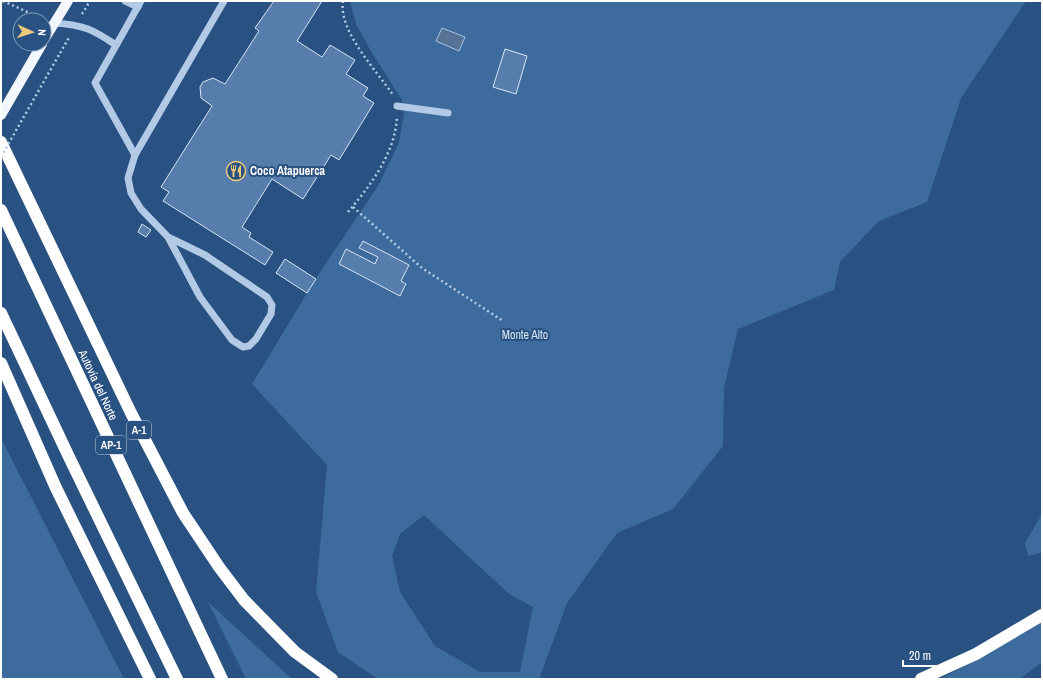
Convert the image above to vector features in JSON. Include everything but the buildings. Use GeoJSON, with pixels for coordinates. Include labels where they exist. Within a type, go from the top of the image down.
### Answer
{"type":"FeatureCollection","features":[{"type":"Feature","properties":{"kind":"highway","name":"A-1"},"geometry":{"type":"LineString","coordinates":[[1,142],[127,406],[183,513],[219,567],[244,600],[294,652],[332,679]]}},
{"type":"Feature","properties":{"kind":"highway","name":"Autovía del Norte"},"geometry":{"type":"LineString","coordinates":[[1,210],[222,679]]}},
{"type":"Feature","properties":{"kind":"highway"},"geometry":{"type":"LineString","coordinates":[[1,313],[177,679]]}},
{"type":"Feature","properties":{"kind":"highway"},"geometry":{"type":"LineString","coordinates":[[1,363],[56,488],[150,679]]}},
{"type":"Feature","properties":{"kind":"highway"},"geometry":{"type":"LineString","coordinates":[[921,679],[976,654],[1042,615]]}},
{"type":"Feature","properties":{"kind":"main road"},"geometry":{"type":"LineString","coordinates":[[52,26],[68,1]]}},
{"type":"Feature","properties":{"kind":"main road"},"geometry":{"type":"LineString","coordinates":[[1,115],[37,52]]}},
{"type":"Feature","properties":{"kind":"lane"},"geometry":{"type":"LineString","coordinates":[[125,1],[139,4],[95,83],[135,155]]}},
{"type":"Feature","properties":{"kind":"lane"},"geometry":{"type":"LineString","coordinates":[[168,237],[205,255],[267,297],[272,305],[271,314],[256,339],[249,346],[243,347],[232,340],[200,297],[168,237],[141,209],[131,193],[128,178],[135,155],[224,1]]}},
{"type":"Feature","properties":{"kind":"lane"},"geometry":{"type":"LineString","coordinates":[[54,23],[73,24],[92,29],[116,45]]}},
{"type":"Feature","properties":{"kind":"lane"},"geometry":{"type":"LineString","coordinates":[[397,106],[448,113]]}},
{"type":"Feature","properties":{"kind":"path"},"geometry":{"type":"LineString","coordinates":[[3,1],[54,23]]}},
{"type":"Feature","properties":{"kind":"path"},"geometry":{"type":"LineString","coordinates":[[343,1],[341,9],[354,41],[397,101],[396,130],[387,154],[374,179],[348,212]]}},
{"type":"Feature","properties":{"kind":"path"},"geometry":{"type":"LineString","coordinates":[[1,157],[60,52]]}},
{"type":"Feature","properties":{"kind":"path"},"geometry":{"type":"LineString","coordinates":[[353,207],[422,268],[503,321]]}},
{"type":"Feature","properties":{"kind":"green space","name":"Monte Alto"},"geometry":{"type":"Polygon","coordinates":[[[350,1],[1026,1],[961,98],[927,202],[879,221],[840,262],[834,290],[738,329],[724,388],[723,446],[673,509],[617,533],[567,603],[539,679],[378,679],[338,652],[316,592],[327,465],[252,384],[318,275],[378,186],[399,143],[404,114],[402,100],[372,53],[356,24],[350,1]],[[424,515],[400,534],[392,556],[400,592],[435,646],[480,672],[520,672],[533,607],[509,594],[424,515]]]}},
{"type":"Feature","properties":{"kind":"green space"},"geometry":{"type":"Polygon","coordinates":[[[1,438],[124,679],[1,679],[1,438]]]}},
{"type":"Feature","properties":{"kind":"green space"},"geometry":{"type":"Polygon","coordinates":[[[1042,514],[1042,553],[1028,556],[1025,543],[1042,514]]]}},
{"type":"Feature","properties":{"kind":"green space"},"geometry":{"type":"Polygon","coordinates":[[[208,602],[292,679],[246,679],[208,602]]]}},
{"type":"Feature","properties":{"kind":"green space"},"geometry":{"type":"Polygon","coordinates":[[[1042,620],[1042,662],[1020,679],[940,679],[987,655],[1042,620]]]}},
{"type":"Feature","properties":{"kind":"shaded area"},"geometry":{"type":"Polygon","coordinates":[[[442,28],[465,37],[459,51],[436,41],[442,28]]]}},
{"type":"Feature","properties":{"kind":"place","name":"Coco Atapuerca"},"geometry":{"type":"Point","coordinates":[236,171]}}]}
